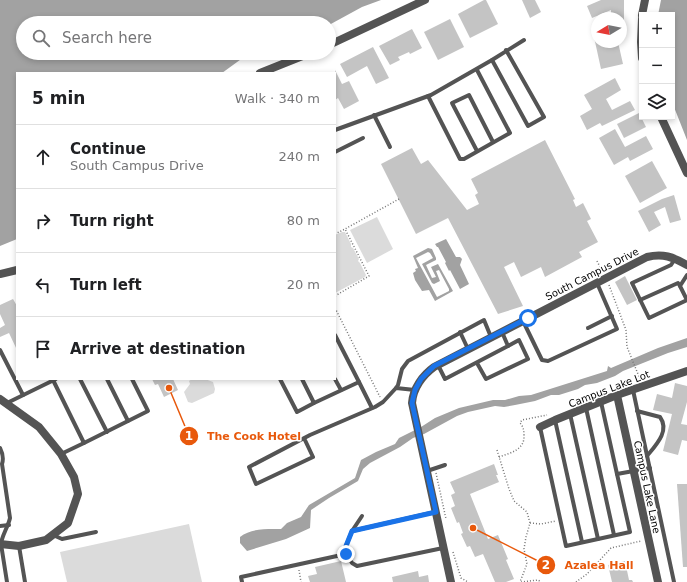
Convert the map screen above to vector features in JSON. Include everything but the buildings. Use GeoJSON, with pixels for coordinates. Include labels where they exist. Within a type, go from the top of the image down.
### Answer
{"type":"FeatureCollection","features":[{"type":"Feature","properties":{"kind":"street"},"geometry":{"type":"LineString","coordinates":[[336,42],[425,0]]}},
{"type":"Feature","properties":{"kind":"street"},"geometry":{"type":"LineString","coordinates":[[643,12],[645,0]]}},
{"type":"Feature","properties":{"kind":"street"},"geometry":{"type":"LineString","coordinates":[[262,72],[292,60]]}},
{"type":"Feature","properties":{"kind":"street"},"geometry":{"type":"LineString","coordinates":[[662,120],[687,173]]}},
{"type":"Feature","properties":{"kind":"street","name":"South Campus Drive"},"geometry":{"type":"LineString","coordinates":[[451,582],[448,548],[436,512],[414,414],[412,398],[421,379],[438,364],[647,257],[662,255],[675,258],[687,265]]}},
{"type":"Feature","properties":{"kind":"street"},"geometry":{"type":"LineString","coordinates":[[0,274],[16,270]]}},
{"type":"Feature","properties":{"kind":"street","name":"Campus Lake Lot"},"geometry":{"type":"LineString","coordinates":[[540,427],[617,395],[687,371]]}},
{"type":"Feature","properties":{"kind":"street","name":"Campus Lake Lane"},"geometry":{"type":"LineString","coordinates":[[617,395],[658,582]]}},
{"type":"Feature","properties":{"kind":"street"},"geometry":{"type":"LineString","coordinates":[[1,544],[19,546],[46,540],[68,523],[78,494],[74,477],[61,454],[39,427],[4,401]]}},
{"type":"Feature","properties":{"kind":"lane"},"geometry":{"type":"LineString","coordinates":[[336,130],[428,96],[477,70],[506,50],[524,40]]}},
{"type":"Feature","properties":{"kind":"lane"},"geometry":{"type":"LineString","coordinates":[[492,60],[528,126],[544,117],[506,50]]}},
{"type":"Feature","properties":{"kind":"lane"},"geometry":{"type":"LineString","coordinates":[[428,96],[460,159],[464,159],[510,133],[477,70]]}},
{"type":"Feature","properties":{"kind":"lane"},"geometry":{"type":"LineString","coordinates":[[477,151],[452,103],[469,95],[493,142]]}},
{"type":"Feature","properties":{"kind":"lane"},"geometry":{"type":"LineString","coordinates":[[374,115],[390,147]]}},
{"type":"Feature","properties":{"kind":"lane"},"geometry":{"type":"LineString","coordinates":[[336,152],[363,138]]}},
{"type":"Feature","properties":{"kind":"lane"},"geometry":{"type":"LineString","coordinates":[[640,300],[678,283],[687,300],[649,318],[640,300],[632,283],[670,265],[675,258]]}},
{"type":"Feature","properties":{"kind":"lane"},"geometry":{"type":"LineString","coordinates":[[680,286],[687,275]]}},
{"type":"Feature","properties":{"kind":"lane"},"geometry":{"type":"LineString","coordinates":[[523,321],[542,360],[548,361],[617,329],[597,282]]}},
{"type":"Feature","properties":{"kind":"lane"},"geometry":{"type":"LineString","coordinates":[[588,328],[612,316]]}},
{"type":"Feature","properties":{"kind":"lane"},"geometry":{"type":"LineString","coordinates":[[304,438],[313,457],[256,484],[249,467],[304,438],[383,402],[398,386],[402,369],[408,361],[484,320],[491,337]]}},
{"type":"Feature","properties":{"kind":"lane"},"geometry":{"type":"LineString","coordinates":[[460,332],[468,349]]}},
{"type":"Feature","properties":{"kind":"lane"},"geometry":{"type":"LineString","coordinates":[[501,332],[508,346]]}},
{"type":"Feature","properties":{"kind":"lane"},"geometry":{"type":"LineString","coordinates":[[336,337],[372,408]]}},
{"type":"Feature","properties":{"kind":"lane"},"geometry":{"type":"LineString","coordinates":[[438,364],[446,378],[519,340],[528,359],[486,379],[477,362]]}},
{"type":"Feature","properties":{"kind":"lane"},"geometry":{"type":"LineString","coordinates":[[0,350],[23,395]]}},
{"type":"Feature","properties":{"kind":"lane"},"geometry":{"type":"LineString","coordinates":[[4,401],[23,395],[55,380],[84,443]]}},
{"type":"Feature","properties":{"kind":"lane"},"geometry":{"type":"LineString","coordinates":[[80,380],[106,432]]}},
{"type":"Feature","properties":{"kind":"lane"},"geometry":{"type":"LineString","coordinates":[[108,380],[128,421]]}},
{"type":"Feature","properties":{"kind":"lane"},"geometry":{"type":"LineString","coordinates":[[61,454],[148,411],[132,380]]}},
{"type":"Feature","properties":{"kind":"lane"},"geometry":{"type":"LineString","coordinates":[[281,380],[297,412],[359,382]]}},
{"type":"Feature","properties":{"kind":"lane"},"geometry":{"type":"LineString","coordinates":[[302,380],[314,403]]}},
{"type":"Feature","properties":{"kind":"lane"},"geometry":{"type":"LineString","coordinates":[[336,380],[341,390]]}},
{"type":"Feature","properties":{"kind":"lane"},"geometry":{"type":"LineString","coordinates":[[396,388],[415,390]]}},
{"type":"Feature","properties":{"kind":"lane"},"geometry":{"type":"LineString","coordinates":[[633,390],[674,582]]}},
{"type":"Feature","properties":{"kind":"lane"},"geometry":{"type":"LineString","coordinates":[[540,427],[566,546],[630,532],[602,402]]}},
{"type":"Feature","properties":{"kind":"lane"},"geometry":{"type":"LineString","coordinates":[[586,408],[614,535]]}},
{"type":"Feature","properties":{"kind":"lane"},"geometry":{"type":"LineString","coordinates":[[637,411],[660,417],[663,421],[663,435],[647,456]]}},
{"type":"Feature","properties":{"kind":"lane"},"geometry":{"type":"LineString","coordinates":[[570,414],[598,539]]}},
{"type":"Feature","properties":{"kind":"lane"},"geometry":{"type":"LineString","coordinates":[[554,420],[582,542]]}},
{"type":"Feature","properties":{"kind":"lane"},"geometry":{"type":"LineString","coordinates":[[0,448],[3,454],[1,465],[10,518],[9,525],[2,538],[1,544],[7,582]]}},
{"type":"Feature","properties":{"kind":"lane"},"geometry":{"type":"LineString","coordinates":[[427,472],[445,466]]}},
{"type":"Feature","properties":{"kind":"lane"},"geometry":{"type":"LineString","coordinates":[[617,474],[650,468]]}},
{"type":"Feature","properties":{"kind":"lane"},"geometry":{"type":"LineString","coordinates":[[352,531],[436,512]]}},
{"type":"Feature","properties":{"kind":"lane"},"geometry":{"type":"LineString","coordinates":[[362,516],[352,531],[346,546],[346,554],[352,563],[357,566],[448,548]]}},
{"type":"Feature","properties":{"kind":"lane"},"geometry":{"type":"LineString","coordinates":[[0,526],[9,525]]}},
{"type":"Feature","properties":{"kind":"lane"},"geometry":{"type":"LineString","coordinates":[[53,535],[62,539],[96,532]]}},
{"type":"Feature","properties":{"kind":"lane"},"geometry":{"type":"LineString","coordinates":[[19,546],[25,582]]}},
{"type":"Feature","properties":{"kind":"lane"},"geometry":{"type":"LineString","coordinates":[[242,582],[241,577],[346,554]]}},
{"type":"Feature","properties":{"kind":"path"},"geometry":{"type":"LineString","coordinates":[[336,233],[399,199]]}},
{"type":"Feature","properties":{"kind":"path"},"geometry":{"type":"LineString","coordinates":[[336,295],[369,276],[345,228]]}},
{"type":"Feature","properties":{"kind":"path"},"geometry":{"type":"LineString","coordinates":[[597,261],[604,275]]}},
{"type":"Feature","properties":{"kind":"path"},"geometry":{"type":"LineString","coordinates":[[607,281],[626,330],[627,347],[640,379]]}},
{"type":"Feature","properties":{"kind":"path"},"geometry":{"type":"LineString","coordinates":[[336,310],[380,399]]}},
{"type":"Feature","properties":{"kind":"path"},"geometry":{"type":"LineString","coordinates":[[499,457],[522,446],[524,433],[520,422],[525,419],[534,418]]}},
{"type":"Feature","properties":{"kind":"path"},"geometry":{"type":"LineString","coordinates":[[497,450],[514,501],[527,512],[530,523],[524,549],[527,564],[521,582],[538,580],[541,582]]}},
{"type":"Feature","properties":{"kind":"path"},"geometry":{"type":"LineString","coordinates":[[436,470],[446,520]]}},
{"type":"Feature","properties":{"kind":"path"},"geometry":{"type":"LineString","coordinates":[[530,523],[541,524],[560,520]]}},
{"type":"Feature","properties":{"kind":"path"},"geometry":{"type":"LineString","coordinates":[[576,582],[587,574],[611,548],[649,540]]}},
{"type":"Feature","properties":{"kind":"path"},"geometry":{"type":"LineString","coordinates":[[448,548],[461,578],[468,582]]}},
{"type":"Feature","properties":{"kind":"path"},"geometry":{"type":"LineString","coordinates":[[298,564],[301,582]]}},
{"type":"Feature","properties":{"kind":"shaded area"},"geometry":{"type":"Polygon","coordinates":[[[0,0],[381,0],[362,7],[336,21],[336,16],[16,16],[16,60],[240,60],[223,72],[16,72],[16,239],[0,246],[0,0]]]}},
{"type":"Feature","properties":{"kind":"shaded area"},"geometry":{"type":"Polygon","coordinates":[[[661,0],[687,0],[687,140],[675,110],[675,12],[659,12],[661,0]]]}},
{"type":"Feature","properties":{"kind":"shaded area"},"geometry":{"type":"Polygon","coordinates":[[[377,217],[393,249],[367,263],[350,230],[377,217]]]}},
{"type":"Feature","properties":{"kind":"shaded area"},"geometry":{"type":"Polygon","coordinates":[[[345,232],[366,275],[365,277],[336,292],[336,235],[345,232]]]}},
{"type":"Feature","properties":{"kind":"shaded area"},"geometry":{"type":"Polygon","coordinates":[[[446,239],[456,257],[460,257],[462,259],[460,265],[469,284],[460,289],[435,244],[446,239]]]}},
{"type":"Feature","properties":{"kind":"shaded area"},"geometry":{"type":"Polygon","coordinates":[[[428,248],[432,249],[436,260],[426,265],[432,278],[436,277],[431,267],[438,264],[453,291],[435,301],[429,290],[422,291],[415,280],[413,273],[416,271],[415,269],[418,268],[413,256],[428,248]],[[428,252],[416,258],[437,297],[449,291],[449,289],[439,270],[436,271],[440,281],[434,284],[432,283],[422,264],[433,258],[428,252]]]}},
{"type":"Feature","properties":{"kind":"shaded area"},"geometry":{"type":"Polygon","coordinates":[[[687,338],[687,347],[623,371],[597,383],[585,385],[578,389],[559,395],[551,395],[535,401],[504,407],[495,406],[457,416],[424,434],[413,438],[400,447],[370,463],[363,469],[358,481],[311,510],[310,528],[286,539],[247,551],[240,543],[240,537],[244,534],[259,530],[281,529],[287,523],[301,517],[309,505],[355,478],[361,460],[395,444],[399,438],[435,418],[459,408],[493,400],[505,400],[519,396],[531,395],[607,371],[608,366],[611,368],[658,348],[687,338]]]}},
{"type":"Feature","properties":{"kind":"shaded area"},"geometry":{"type":"Polygon","coordinates":[[[208,380],[213,382],[215,389],[214,393],[192,403],[188,402],[184,392],[190,384],[189,381],[208,380]]]}},
{"type":"Feature","properties":{"kind":"shaded area"},"geometry":{"type":"Polygon","coordinates":[[[189,524],[202,582],[67,582],[60,552],[189,524]]]}},
{"type":"Feature","properties":{"kind":"place","name":"The Cook Hotel"},"geometry":{"type":"Point","coordinates":[169,388]}},
{"type":"Feature","properties":{"kind":"place","name":"Azalea Hall"},"geometry":{"type":"Point","coordinates":[473,528]}},
{"type":"Feature","properties":{"kind":"route"},"geometry":{"type":"LineString","coordinates":[[346,554],[346,546],[352,531],[436,512],[412,403],[412,398],[416,387],[421,379],[434,366],[528,318]]}}]}
